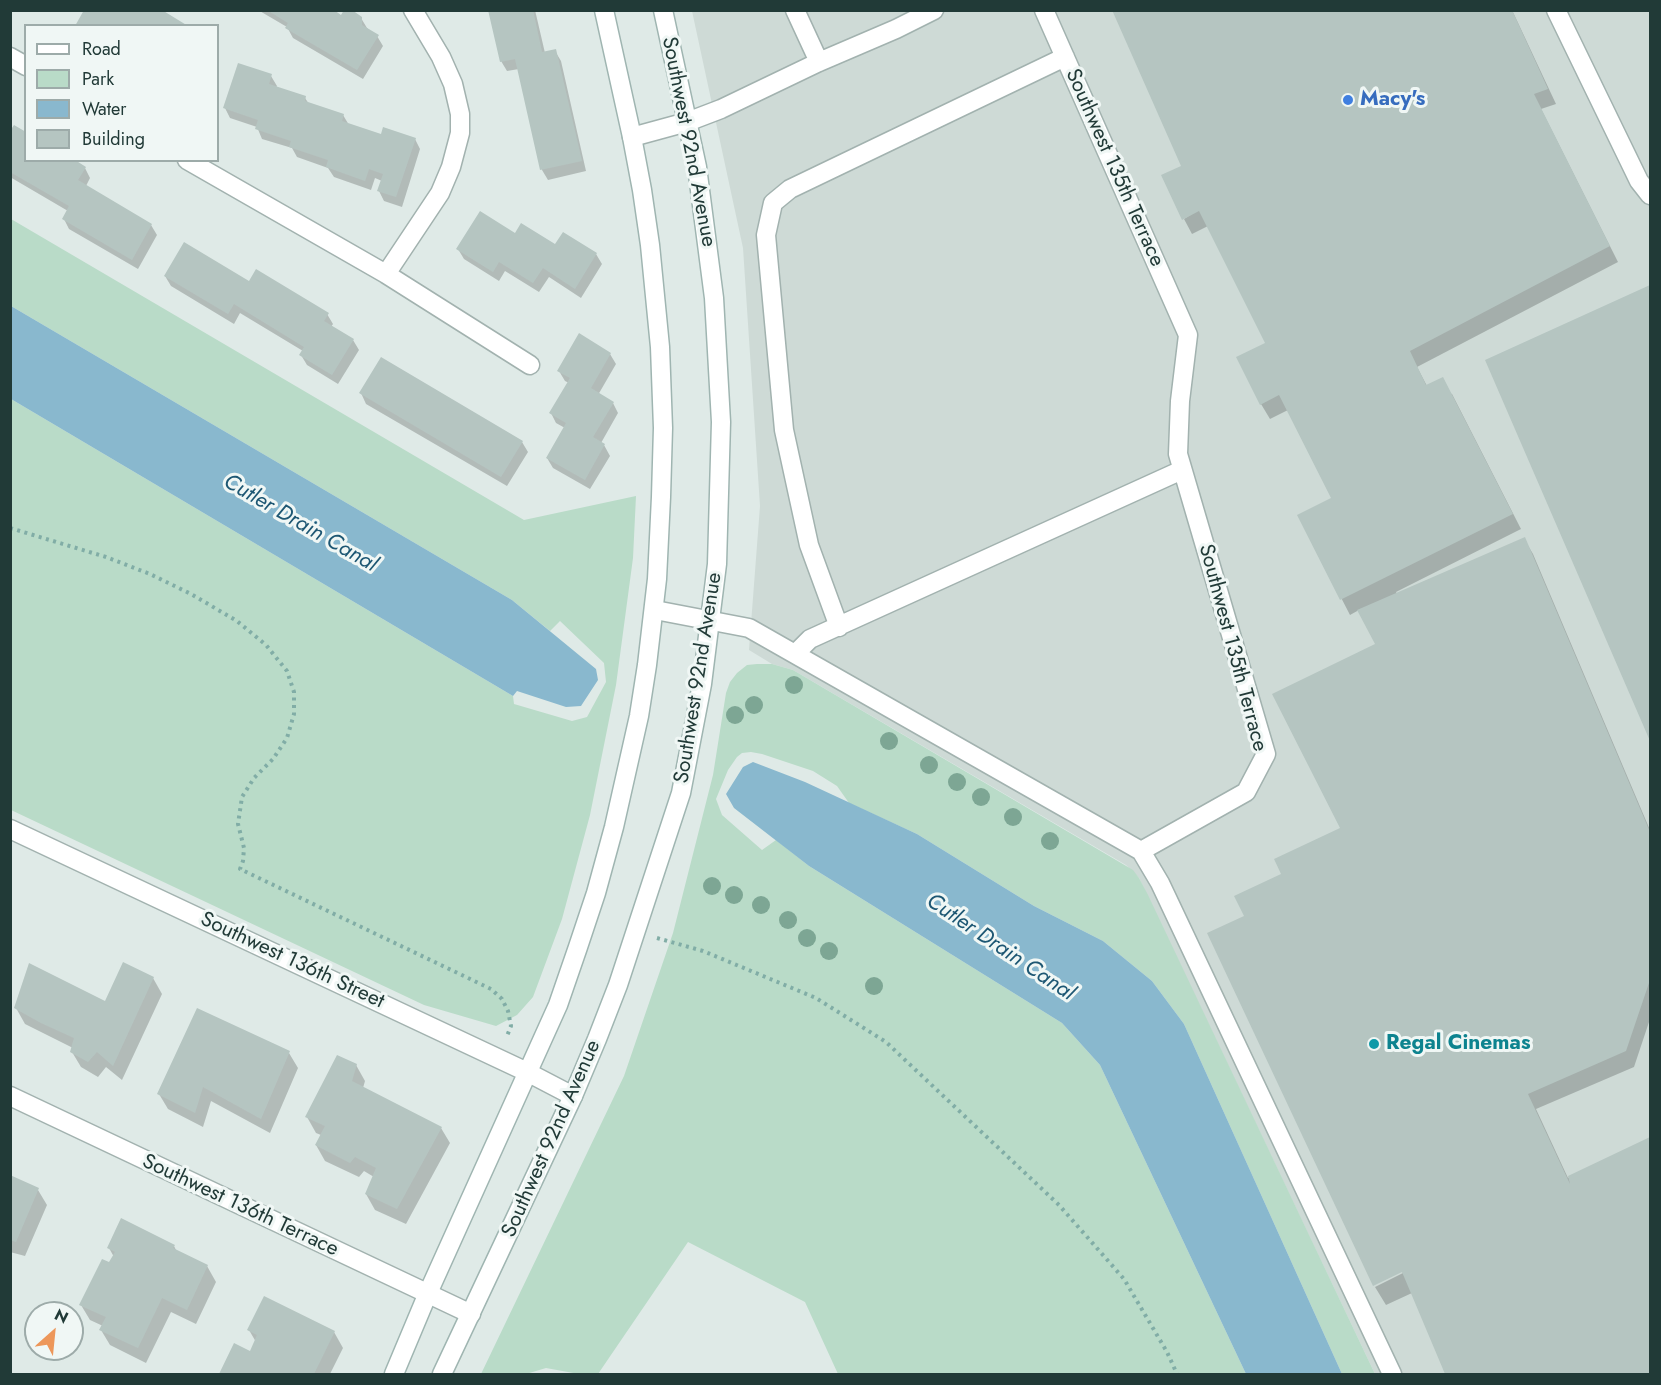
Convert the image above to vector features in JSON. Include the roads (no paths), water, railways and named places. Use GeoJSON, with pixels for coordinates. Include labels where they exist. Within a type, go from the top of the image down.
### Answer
{"type":"FeatureCollection","features":[{"type":"Feature","properties":{"kind":"street"},"geometry":{"type":"LineString","coordinates":[[386,274],[440,193],[451,167],[460,133],[460,114],[453,84],[441,57],[413,10]]}},
{"type":"Feature","properties":{"kind":"street"},"geometry":{"type":"LineString","coordinates":[[394,1374],[428,1293],[558,1005],[605,862],[639,716],[654,610],[659,547],[663,428],[660,355],[650,245],[632,137],[604,10]]}},
{"type":"Feature","properties":{"kind":"street","name":"Southwest 92nd Avenue"},"geometry":{"type":"LineString","coordinates":[[442,1374],[573,1096],[597,1039],[636,932],[681,793],[702,684],[717,564],[721,422],[714,298],[697,167],[663,10]]}},
{"type":"Feature","properties":{"kind":"street"},"geometry":{"type":"LineString","coordinates":[[795,10],[819,62]]}},
{"type":"Feature","properties":{"kind":"street"},"geometry":{"type":"LineString","coordinates":[[632,137],[687,122],[721,109],[934,10]]}},
{"type":"Feature","properties":{"kind":"street","name":"Southwest 135th Terrace"},"geometry":{"type":"LineString","coordinates":[[1044,10],[1188,335],[1180,401],[1178,454],[1266,754],[1246,792],[1141,851]]}},
{"type":"Feature","properties":{"kind":"street"},"geometry":{"type":"LineString","coordinates":[[1556,10],[1639,181],[1650,195]]}},
{"type":"Feature","properties":{"kind":"street"},"geometry":{"type":"LineString","coordinates":[[10,57],[24,65]]}},
{"type":"Feature","properties":{"kind":"street"},"geometry":{"type":"LineString","coordinates":[[839,627],[809,545],[784,430],[766,235],[773,203],[790,189],[1065,57]]}},
{"type":"Feature","properties":{"kind":"street"},"geometry":{"type":"LineString","coordinates":[[190,162],[386,274],[530,365]]}},
{"type":"Feature","properties":{"kind":"street"},"geometry":{"type":"LineString","coordinates":[[795,654],[810,639],[1182,470]]}},
{"type":"Feature","properties":{"kind":"street"},"geometry":{"type":"LineString","coordinates":[[654,610],[749,628],[1141,851],[1160,883],[1392,1374]]}},
{"type":"Feature","properties":{"kind":"street","name":"Southwest 136th Street"},"geometry":{"type":"LineString","coordinates":[[10,829],[527,1072],[573,1096]]}},
{"type":"Feature","properties":{"kind":"street","name":"Southwest 136th Terrace"},"geometry":{"type":"LineString","coordinates":[[10,1096],[471,1314]]}},
{"type":"Feature","properties":{"kind":"water","name":"Cutler Drain Canal"},"geometry":{"type":"Polygon","coordinates":[[[11,306],[512,600],[596,669],[598,680],[581,706],[566,707],[517,691],[513,696],[11,399],[11,306]]]}},
{"type":"Feature","properties":{"kind":"water","name":"Cutler Drain Canal"},"geometry":{"type":"Polygon","coordinates":[[[753,762],[805,782],[917,834],[1034,906],[1103,941],[1152,981],[1184,1024],[1342,1374],[1246,1374],[1100,1065],[1062,1023],[809,866],[734,808],[726,794],[743,767],[753,762]]]}},
{"type":"Feature","properties":{"kind":"place","name":"Macy's"},"geometry":{"type":"Point","coordinates":[1348,100]}},
{"type":"Feature","properties":{"kind":"place","name":"Regal Cinemas"},"geometry":{"type":"Point","coordinates":[1374,1044]}}]}
